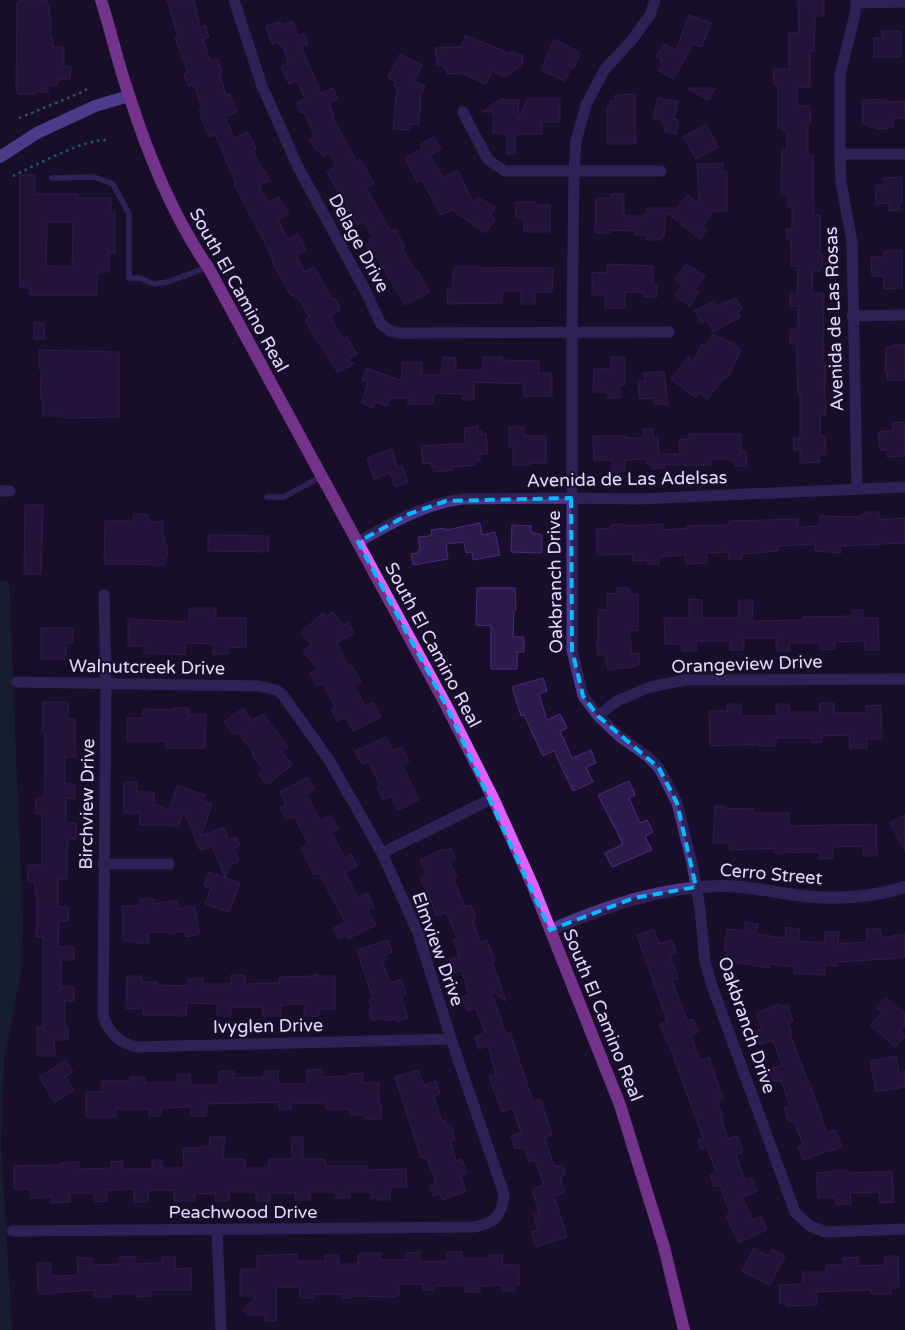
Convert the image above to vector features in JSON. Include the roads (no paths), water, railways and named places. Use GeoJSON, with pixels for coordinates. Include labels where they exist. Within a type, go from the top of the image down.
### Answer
{"type":"FeatureCollection","features":[{"type":"Feature","properties":{"kind":"main road","name":"South El Camino Real"},"geometry":{"type":"LineString","coordinates":[[101,0],[129,96],[169,201],[193,245],[208,267],[446,705],[493,798],[532,884],[620,1105],[664,1247],[684,1330]]}},
{"type":"Feature","properties":{"kind":"main road"},"geometry":{"type":"LineString","coordinates":[[0,157],[37,133],[96,106],[129,96]]}},
{"type":"Feature","properties":{"kind":"street","name":"Delage Drive"},"geometry":{"type":"LineString","coordinates":[[234,0],[262,86],[298,166],[365,290],[381,324],[390,331],[401,333],[670,332]]}},
{"type":"Feature","properties":{"kind":"street","name":"Oakbranch Drive"},"geometry":{"type":"LineString","coordinates":[[654,0],[650,14],[631,41],[605,69],[586,105],[576,141],[572,332],[572,650],[583,696],[598,716],[619,736],[647,756],[659,768],[678,803],[696,887],[705,962],[712,986],[795,1212],[810,1226],[826,1232],[905,1229]]}},
{"type":"Feature","properties":{"kind":"street"},"geometry":{"type":"LineString","coordinates":[[857,1],[905,2]]}},
{"type":"Feature","properties":{"kind":"street","name":"Avenida de Las Rosas"},"geometry":{"type":"LineString","coordinates":[[857,1],[840,75],[841,182],[852,242],[852,316],[857,488]]}},
{"type":"Feature","properties":{"kind":"street"},"geometry":{"type":"LineString","coordinates":[[463,112],[488,160],[505,171],[662,171]]}},
{"type":"Feature","properties":{"kind":"street"},"geometry":{"type":"LineString","coordinates":[[840,154],[905,154]]}},
{"type":"Feature","properties":{"kind":"street"},"geometry":{"type":"LineString","coordinates":[[852,316],[905,315]]}},
{"type":"Feature","properties":{"kind":"street","name":"Avenida de Las Adelsas"},"geometry":{"type":"LineString","coordinates":[[358,542],[409,514],[446,501],[463,499],[640,499],[905,487]]}},
{"type":"Feature","properties":{"kind":"street","name":"Birchview Drive"},"geometry":{"type":"LineString","coordinates":[[103,1014],[106,683],[104,595]]}},
{"type":"Feature","properties":{"kind":"street","name":"Orangeview Drive"},"geometry":{"type":"LineString","coordinates":[[598,716],[617,701],[650,686],[685,680],[905,679]]}},
{"type":"Feature","properties":{"kind":"street","name":"Walnutcreek Drive"},"geometry":{"type":"LineString","coordinates":[[17,682],[259,686],[276,690]]}},
{"type":"Feature","properties":{"kind":"street","name":"Elmview Drive"},"geometry":{"type":"LineString","coordinates":[[276,690],[282,694],[330,760],[382,853],[418,933],[451,1039],[504,1194],[503,1208],[496,1218],[487,1225],[474,1227]]}},
{"type":"Feature","properties":{"kind":"street"},"geometry":{"type":"LineString","coordinates":[[382,853],[493,798]]}},
{"type":"Feature","properties":{"kind":"street"},"geometry":{"type":"LineString","coordinates":[[103,864],[169,864]]}},
{"type":"Feature","properties":{"kind":"street","name":"Cerro Street"},"geometry":{"type":"LineString","coordinates":[[550,930],[634,898],[664,891],[696,887],[750,887],[814,897],[854,897],[905,887]]}},
{"type":"Feature","properties":{"kind":"street","name":"Ivyglen Drive"},"geometry":{"type":"LineString","coordinates":[[103,1014],[106,1025],[123,1043],[136,1046],[451,1039]]}},
{"type":"Feature","properties":{"kind":"street","name":"Peachwood Drive"},"geometry":{"type":"LineString","coordinates":[[12,1231],[474,1227]]}},
{"type":"Feature","properties":{"kind":"street"},"geometry":{"type":"LineString","coordinates":[[217,1229],[221,1330]]}},
{"type":"Feature","properties":{"kind":"lane"},"geometry":{"type":"LineString","coordinates":[[52,178],[94,177],[113,184],[129,214],[129,278],[140,278],[154,284],[168,282],[208,267]]}},
{"type":"Feature","properties":{"kind":"lane"},"geometry":{"type":"LineString","coordinates":[[267,497],[284,497],[322,476]]}}]}
